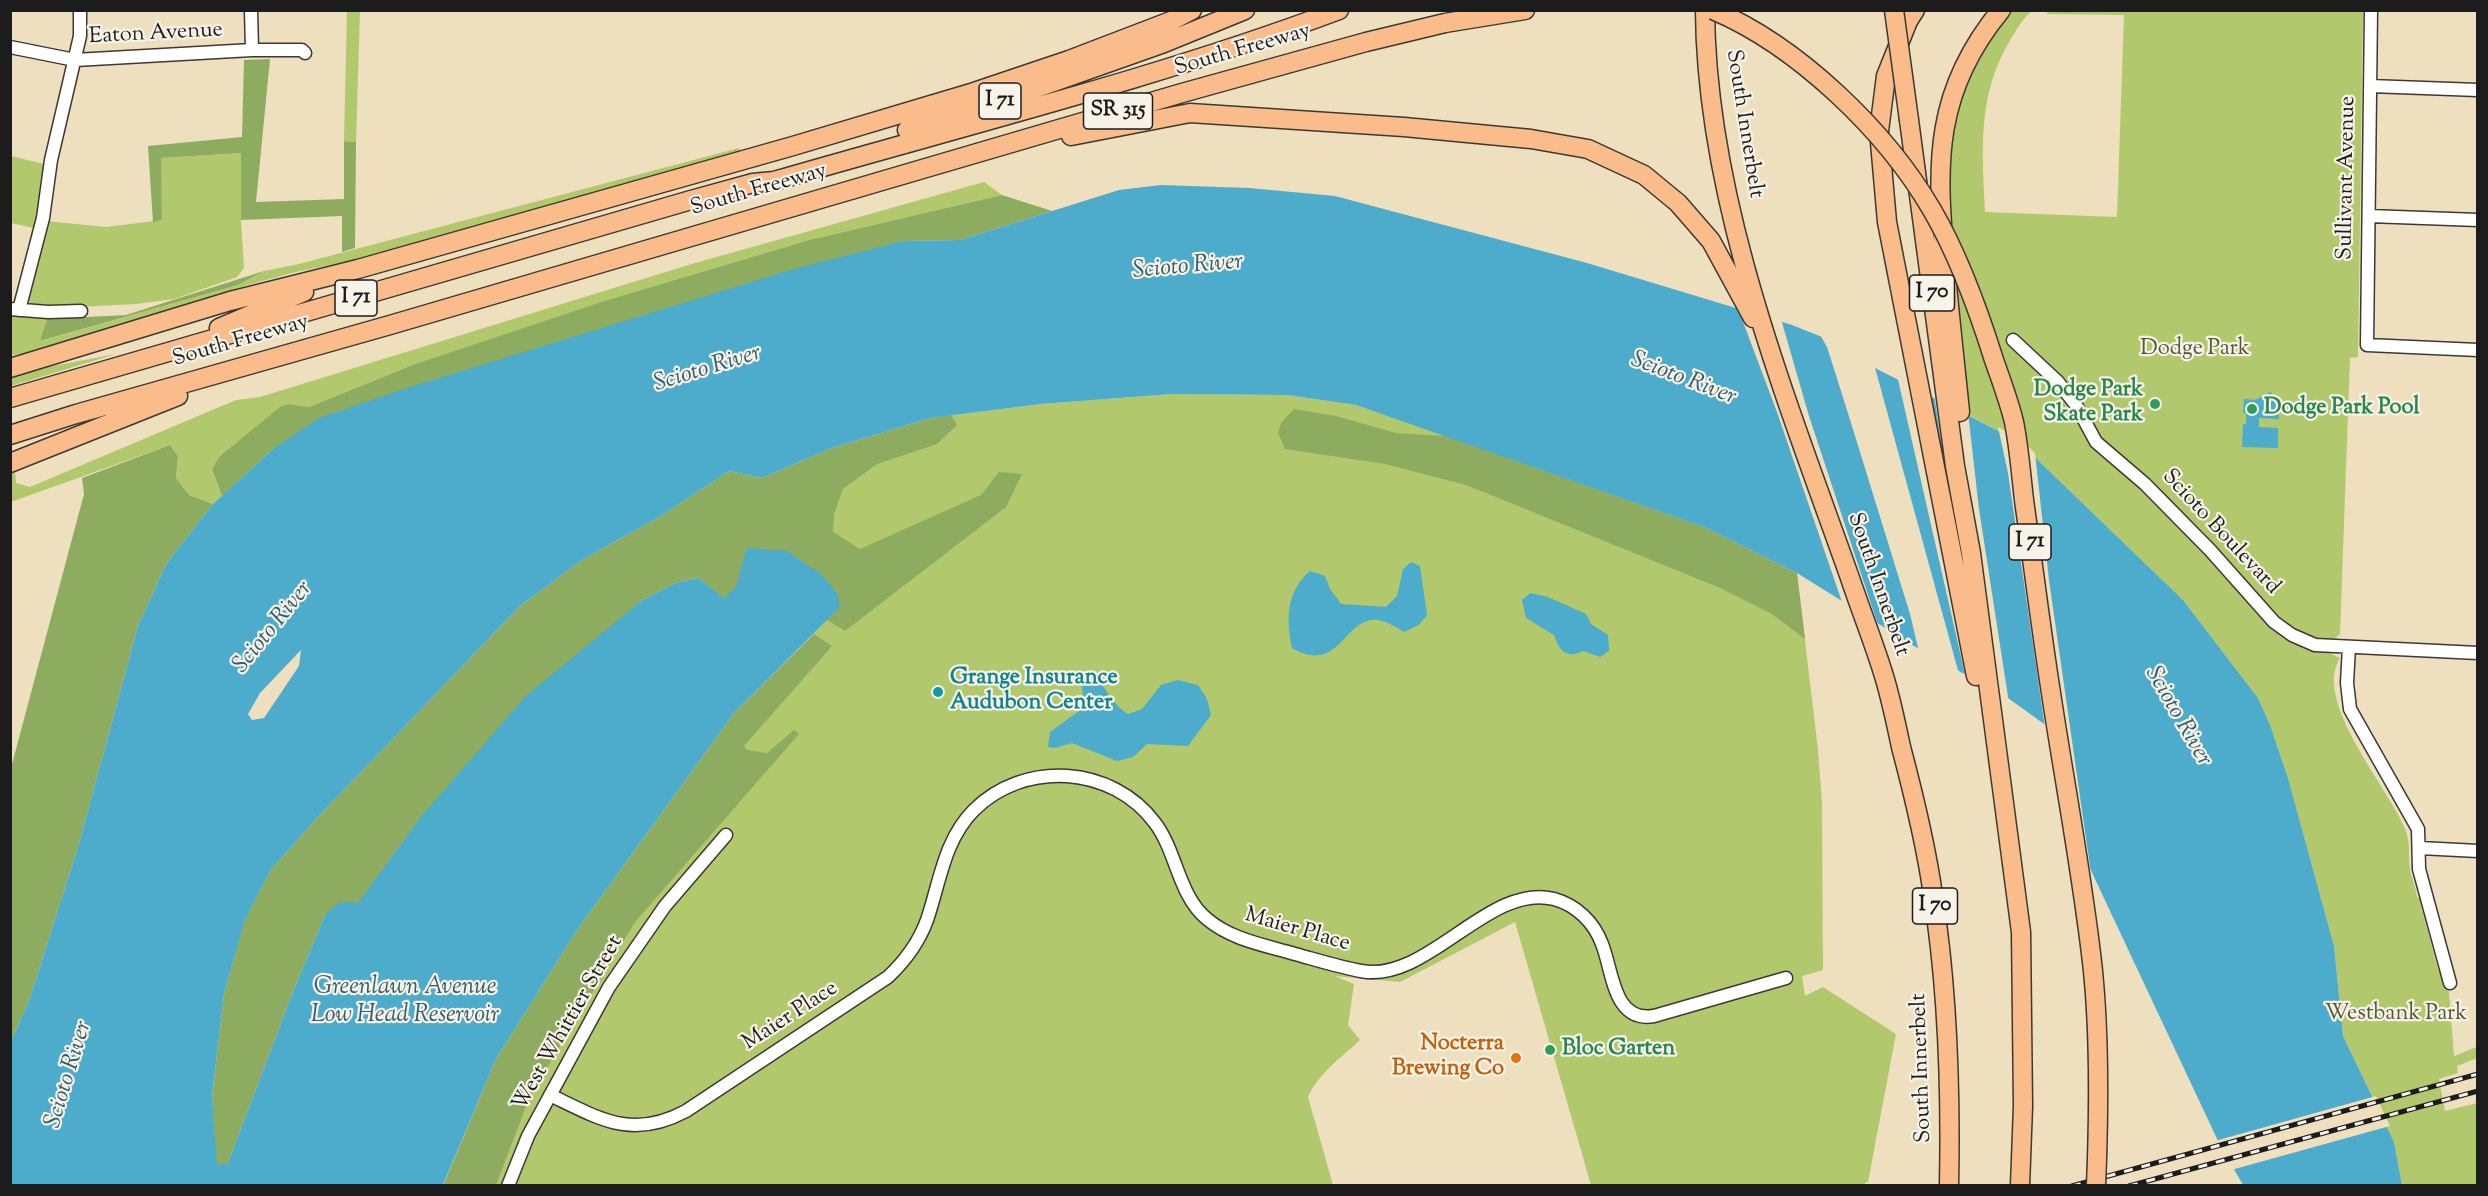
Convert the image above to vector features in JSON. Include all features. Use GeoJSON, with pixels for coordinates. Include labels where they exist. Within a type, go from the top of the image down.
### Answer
{"type":"FeatureCollection","features":[{"type":"Feature","properties":{"kind":"highway"},"geometry":{"type":"LineString","coordinates":[[10,368],[230,301],[358,269],[793,146],[974,92],[1069,60],[1171,21],[1192,10]]}},
{"type":"Feature","properties":{"kind":"highway","name":"I 71"},"geometry":{"type":"LineString","coordinates":[[753,183],[773,171],[983,107],[1164,43],[1245,10]]}},
{"type":"Feature","properties":{"kind":"highway","name":"South Freeway"},"geometry":{"type":"LineString","coordinates":[[10,398],[753,183],[774,180],[1194,60],[1339,10]]}},
{"type":"Feature","properties":{"kind":"highway"},"geometry":{"type":"LineString","coordinates":[[1322,54],[1449,10]]}},
{"type":"Feature","properties":{"kind":"highway","name":"South Freeway"},"geometry":{"type":"LineString","coordinates":[[10,435],[1322,54],[1445,23],[1525,10]]}},
{"type":"Feature","properties":{"kind":"highway","name":"South Innerbelt"},"geometry":{"type":"LineString","coordinates":[[1705,10],[1712,106],[1729,199],[1769,348],[1884,676],[1920,821],[1934,896],[1948,1042],[1949,1185]]}},
{"type":"Feature","properties":{"kind":"highway","name":"I 71"},"geometry":{"type":"LineString","coordinates":[[1713,10],[1746,27],[1800,64],[1847,104],[1885,145],[1932,210],[1954,253],[1984,328],[2014,422],[2093,971],[2098,1108],[2096,1185]]}},
{"type":"Feature","properties":{"kind":"highway","name":"I 70"},"geometry":{"type":"LineString","coordinates":[[1894,10],[2021,932],[2023,1123],[2020,1185]]}},
{"type":"Feature","properties":{"kind":"highway"},"geometry":{"type":"LineString","coordinates":[[1915,10],[1900,38],[1886,76],[1879,131],[1887,222],[1964,619],[2001,776]]}},
{"type":"Feature","properties":{"kind":"highway"},"geometry":{"type":"LineString","coordinates":[[1962,497],[1965,467],[1940,210],[1940,163],[1945,118],[1960,72],[1972,50],[2001,10]]}},
{"type":"Feature","properties":{"kind":"highway","name":"I 71"},"geometry":{"type":"LineString","coordinates":[[914,171],[1190,113],[1404,127],[1565,144],[1614,160],[1644,175],[1663,189],[1711,241],[1769,348]]}},
{"type":"Feature","properties":{"kind":"highway"},"geometry":{"type":"LineString","coordinates":[[139,362],[358,269]]}},
{"type":"Feature","properties":{"kind":"highway"},"geometry":{"type":"LineString","coordinates":[[10,463],[141,409],[315,346]]}},
{"type":"Feature","properties":{"kind":"highway"},"geometry":{"type":"LineString","coordinates":[[1942,1185],[1950,1141]]}},
{"type":"Feature","properties":{"kind":"street"},"geometry":{"type":"LineString","coordinates":[[80,10],[80,36],[51,160],[43,218],[15,309],[48,312],[81,311]]}},
{"type":"Feature","properties":{"kind":"street"},"geometry":{"type":"LineString","coordinates":[[251,10],[252,50]]}},
{"type":"Feature","properties":{"kind":"street","name":"Sullivant Avenue"},"geometry":{"type":"LineString","coordinates":[[2371,10],[2367,345],[2478,350]]}},
{"type":"Feature","properties":{"kind":"street","name":"Eaton Avenue"},"geometry":{"type":"LineString","coordinates":[[10,47],[75,60],[252,50],[302,50],[305,53]]}},
{"type":"Feature","properties":{"kind":"street"},"geometry":{"type":"LineString","coordinates":[[2370,86],[2478,90]]}},
{"type":"Feature","properties":{"kind":"street"},"geometry":{"type":"LineString","coordinates":[[2369,216],[2478,220]]}},
{"type":"Feature","properties":{"kind":"street","name":"Scioto Boulevard"},"geometry":{"type":"LineString","coordinates":[[2013,340],[2058,382],[2076,405],[2096,442],[2145,484],[2210,550],[2274,622],[2292,635],[2311,644],[2478,653]]}},
{"type":"Feature","properties":{"kind":"street"},"geometry":{"type":"LineString","coordinates":[[2349,647],[2347,683],[2350,709],[2418,829],[2419,869],[2450,983]]}},
{"type":"Feature","properties":{"kind":"street","name":"Maier Place"},"geometry":{"type":"LineString","coordinates":[[550,1095],[606,1120],[628,1125],[647,1125],[673,1118],[686,1111],[888,977],[908,955],[918,939],[926,922],[948,850],[963,821],[998,791],[1044,775],[1063,775],[1107,784],[1134,801],[1164,836],[1185,890],[1206,919],[1235,937],[1274,948],[1365,972],[1384,971],[1415,959],[1504,906],[1525,898],[1544,897],[1566,904],[1586,918],[1602,943],[1620,1001],[1630,1013],[1638,1016],[1654,1016],[1786,978]]}},
{"type":"Feature","properties":{"kind":"street","name":"West Whittier Street"},"geometry":{"type":"LineString","coordinates":[[508,1185],[528,1136],[580,1038],[623,967],[665,906],[726,835]]}},
{"type":"Feature","properties":{"kind":"street"},"geometry":{"type":"LineString","coordinates":[[2420,848],[2478,851]]}},
{"type":"Feature","properties":{"kind":"green space"},"geometry":{"type":"Polygon","coordinates":[[[347,11],[360,11],[356,142],[344,141],[347,11]]]}},
{"type":"Feature","properties":{"kind":"green space","name":"Dodge Park"},"geometry":{"type":"Polygon","coordinates":[[[2012,11],[2032,11],[2019,26],[2001,58],[1987,100],[1983,143],[1985,212],[2117,217],[2124,15],[2046,14],[2050,11],[2363,11],[2358,357],[2350,358],[2340,634],[2321,649],[2340,658],[2334,676],[2336,697],[2344,720],[2407,834],[2410,870],[2417,897],[2422,900],[2420,902],[2438,970],[2443,972],[2449,992],[2454,1056],[2477,1047],[2477,1058],[2457,1066],[2458,1073],[2439,1079],[2445,1111],[2477,1103],[2477,1185],[2402,1185],[2394,1142],[2343,1036],[2334,946],[2288,778],[2258,698],[2183,600],[2018,441],[1968,415],[1949,211],[1949,143],[1958,107],[1972,69],[1984,46],[2012,11]]]}},
{"type":"Feature","properties":{"kind":"green space"},"geometry":{"type":"Polygon","coordinates":[[[270,59],[256,202],[344,199],[344,141],[356,142],[355,248],[342,252],[342,216],[241,220],[241,153],[161,158],[162,220],[153,222],[148,146],[242,137],[244,60],[270,59]]]}},
{"type":"Feature","properties":{"kind":"green space"},"geometry":{"type":"Polygon","coordinates":[[[739,148],[749,165],[479,234],[296,272],[244,286],[33,353],[11,355],[10,314],[47,319],[41,341],[238,285],[264,271],[299,264],[739,148]]]}},
{"type":"Feature","properties":{"kind":"green space"},"geometry":{"type":"Polygon","coordinates":[[[242,153],[241,220],[244,268],[237,277],[174,299],[136,304],[39,309],[31,305],[27,298],[46,221],[106,227],[162,220],[160,158],[242,153]]]}},
{"type":"Feature","properties":{"kind":"green space"},"geometry":{"type":"Polygon","coordinates":[[[11,156],[48,165],[38,229],[11,223],[11,156]]]}},
{"type":"Feature","properties":{"kind":"green space"},"geometry":{"type":"Polygon","coordinates":[[[984,182],[1002,195],[809,240],[604,301],[415,364],[309,407],[289,404],[212,471],[222,496],[213,504],[189,495],[176,478],[178,456],[170,445],[11,502],[10,472],[15,470],[16,483],[30,487],[236,400],[260,397],[695,263],[984,182]]]}},
{"type":"Feature","properties":{"kind":"green space"},"geometry":{"type":"Polygon","coordinates":[[[1002,195],[1052,211],[960,240],[903,241],[273,449],[222,496],[212,470],[219,457],[280,407],[289,404],[309,407],[415,364],[604,301],[809,240],[1002,195]]]}},
{"type":"Feature","properties":{"kind":"green space"},"geometry":{"type":"Polygon","coordinates":[[[264,271],[238,285],[40,341],[47,319],[126,315],[264,271]]]}},
{"type":"Feature","properties":{"kind":"green space"},"geometry":{"type":"Polygon","coordinates":[[[116,354],[11,386],[11,374],[116,354]]]}},
{"type":"Feature","properties":{"kind":"green space"},"geometry":{"type":"Polygon","coordinates":[[[1172,394],[1287,395],[1356,405],[1489,450],[1797,573],[1822,803],[1823,970],[1802,976],[1805,996],[1823,987],[1896,1034],[1868,1182],[1862,1185],[1591,1185],[1515,922],[1400,982],[1335,976],[1354,984],[1348,1025],[1360,1040],[1324,1074],[1308,1097],[1333,1185],[443,1185],[734,713],[814,634],[245,919],[930,418],[1041,404],[1172,394]]]}},
{"type":"Feature","properties":{"kind":"green space"},"geometry":{"type":"Polygon","coordinates":[[[1294,409],[1336,416],[1396,433],[1446,436],[1704,527],[1797,573],[1805,639],[1772,614],[1718,587],[1466,485],[1385,464],[1285,449],[1278,433],[1281,423],[1294,409]]]}},
{"type":"Feature","properties":{"kind":"green space"},"geometry":{"type":"Polygon","coordinates":[[[951,415],[957,425],[937,444],[877,464],[843,489],[834,514],[833,532],[860,549],[981,495],[999,472],[1022,474],[1006,507],[845,631],[827,620],[840,606],[736,587],[724,598],[698,578],[675,583],[641,601],[420,818],[358,904],[325,915],[292,994],[228,1163],[216,1166],[212,1097],[224,994],[245,919],[270,871],[317,818],[520,606],[582,560],[661,516],[729,471],[762,478],[832,448],[930,418],[951,415]]]}},
{"type":"Feature","properties":{"kind":"green space"},"geometry":{"type":"Polygon","coordinates":[[[170,445],[178,456],[176,478],[189,495],[213,504],[166,564],[138,626],[78,847],[29,1001],[11,1041],[11,768],[84,494],[82,478],[170,445]]]}},
{"type":"Feature","properties":{"kind":"green space"},"geometry":{"type":"Polygon","coordinates":[[[814,634],[832,646],[744,746],[747,750],[767,753],[794,730],[799,734],[635,922],[530,1096],[496,1185],[443,1186],[496,1059],[577,930],[734,713],[814,634]]]}},
{"type":"Feature","properties":{"kind":"water"},"geometry":{"type":"Polygon","coordinates":[[[1161,185],[1249,188],[1335,196],[1587,263],[1792,325],[1822,337],[1877,369],[2018,441],[2183,600],[2258,698],[2288,778],[2334,946],[2343,1036],[2394,1142],[2402,1185],[2243,1185],[2219,1143],[2087,862],[2062,737],[2008,698],[1919,649],[1797,573],[1704,527],[1356,405],[1287,395],[1172,394],[1041,404],[930,418],[832,448],[762,478],[729,471],[661,516],[582,560],[520,606],[317,818],[270,871],[245,920],[224,994],[212,1096],[217,1165],[228,1163],[292,994],[325,915],[340,902],[358,903],[420,818],[526,696],[641,601],[675,583],[698,578],[724,598],[736,587],[747,548],[787,551],[822,575],[838,595],[840,607],[734,713],[577,930],[496,1059],[443,1185],[11,1186],[11,1041],[29,1001],[78,847],[138,626],[166,564],[213,504],[273,449],[319,418],[413,386],[794,269],[903,241],[960,240],[1119,190],[1161,185]],[[301,650],[260,693],[248,714],[252,720],[264,718],[299,666],[301,650]]]}},
{"type":"Feature","properties":{"kind":"water"},"geometry":{"type":"Polygon","coordinates":[[[2271,392],[2278,405],[2279,419],[2259,418],[2259,427],[2278,428],[2278,448],[2242,447],[2243,424],[2246,424],[2246,413],[2243,413],[2244,399],[2255,400],[2271,392]]]}},
{"type":"Feature","properties":{"kind":"water"},"geometry":{"type":"Polygon","coordinates":[[[1411,562],[1420,566],[1427,615],[1419,625],[1404,632],[1378,620],[1367,621],[1331,650],[1321,655],[1308,655],[1292,648],[1289,616],[1292,597],[1302,579],[1310,571],[1325,576],[1330,589],[1341,604],[1386,607],[1397,596],[1403,569],[1411,562]]]}},
{"type":"Feature","properties":{"kind":"water"},"geometry":{"type":"Polygon","coordinates":[[[1530,593],[1548,597],[1586,614],[1591,624],[1608,635],[1609,651],[1600,657],[1583,651],[1572,654],[1564,652],[1554,635],[1526,618],[1522,600],[1530,593]]]}},
{"type":"Feature","properties":{"kind":"water"},"geometry":{"type":"Polygon","coordinates":[[[1090,670],[1122,710],[1128,714],[1142,709],[1161,685],[1178,680],[1198,685],[1207,699],[1211,715],[1188,746],[1147,744],[1133,757],[1117,761],[1072,743],[1055,748],[1048,747],[1050,732],[1079,711],[1083,695],[1081,680],[1083,673],[1090,670]]]}},
{"type":"Feature","properties":{"kind":"pier"},"geometry":{"type":"Polygon","coordinates":[[[1737,306],[1781,319],[1809,416],[1879,628],[1843,605],[1777,412],[1737,306]]]}},
{"type":"Feature","properties":{"kind":"pier"},"geometry":{"type":"Polygon","coordinates":[[[1819,333],[1874,364],[1959,674],[1919,652],[1910,614],[1847,410],[1827,347],[1819,333]]]}},
{"type":"Feature","properties":{"kind":"pier"},"geometry":{"type":"Polygon","coordinates":[[[1897,375],[1928,391],[1950,503],[1934,394],[1968,412],[1979,509],[2009,703],[1966,679],[1897,375]]]}},
{"type":"Feature","properties":{"kind":"pier"},"geometry":{"type":"Polygon","coordinates":[[[1998,427],[2020,438],[2035,453],[2049,580],[2092,880],[2084,863],[2059,739],[2045,728],[2008,473],[1998,427]]]}},
{"type":"Feature","properties":{"kind":"pier"},"geometry":{"type":"Polygon","coordinates":[[[2376,1096],[2390,1126],[2231,1170],[2215,1141],[2376,1096]]]}},
{"type":"Feature","properties":{"kind":"railway"},"geometry":{"type":"LineString","coordinates":[[2072,1186],[2478,1074]]}},
{"type":"Feature","properties":{"kind":"railway"},"geometry":{"type":"LineString","coordinates":[[2129,1186],[2478,1091]]}},
{"type":"Feature","properties":{"kind":"place","name":"Dodge Park Skate Park"},"geometry":{"type":"Point","coordinates":[2155,404]}},
{"type":"Feature","properties":{"kind":"place","name":"Dodge Park Pool"},"geometry":{"type":"Point","coordinates":[2252,409]}},
{"type":"Feature","properties":{"kind":"place","name":"Grange Insurance Audubon Center"},"geometry":{"type":"Point","coordinates":[938,692]}},
{"type":"Feature","properties":{"kind":"place","name":"Bloc Garten"},"geometry":{"type":"Point","coordinates":[1550,1050]}},
{"type":"Feature","properties":{"kind":"place","name":"Nocterra Brewing Co"},"geometry":{"type":"Point","coordinates":[1516,1058]}},
{"type":"Feature","properties":{"kind":"water label","name":"Scioto River"},"geometry":{"type":"Point","coordinates":[1188,268]}},
{"type":"Feature","properties":{"kind":"water label","name":"Scioto River"},"geometry":{"type":"Point","coordinates":[708,370]}},
{"type":"Feature","properties":{"kind":"water label","name":"Scioto River"},"geometry":{"type":"Point","coordinates":[1683,380]}},
{"type":"Feature","properties":{"kind":"water label","name":"Scioto River"},"geometry":{"type":"Point","coordinates":[274,628]}},
{"type":"Feature","properties":{"kind":"water label","name":"Scioto River"},"geometry":{"type":"Point","coordinates":[2177,717]}},
{"type":"Feature","properties":{"kind":"water label","name":"Greenlawn Avenue Low Head Reservoir"},"geometry":{"type":"Point","coordinates":[405,1003]}},
{"type":"Feature","properties":{"kind":"water label","name":"Scioto River"},"geometry":{"type":"Point","coordinates":[70,1075]}},
{"type":"Feature","properties":{"kind":"park label","name":"Westbank Park"},"geometry":{"type":"Point","coordinates":[2396,1015]}}]}
